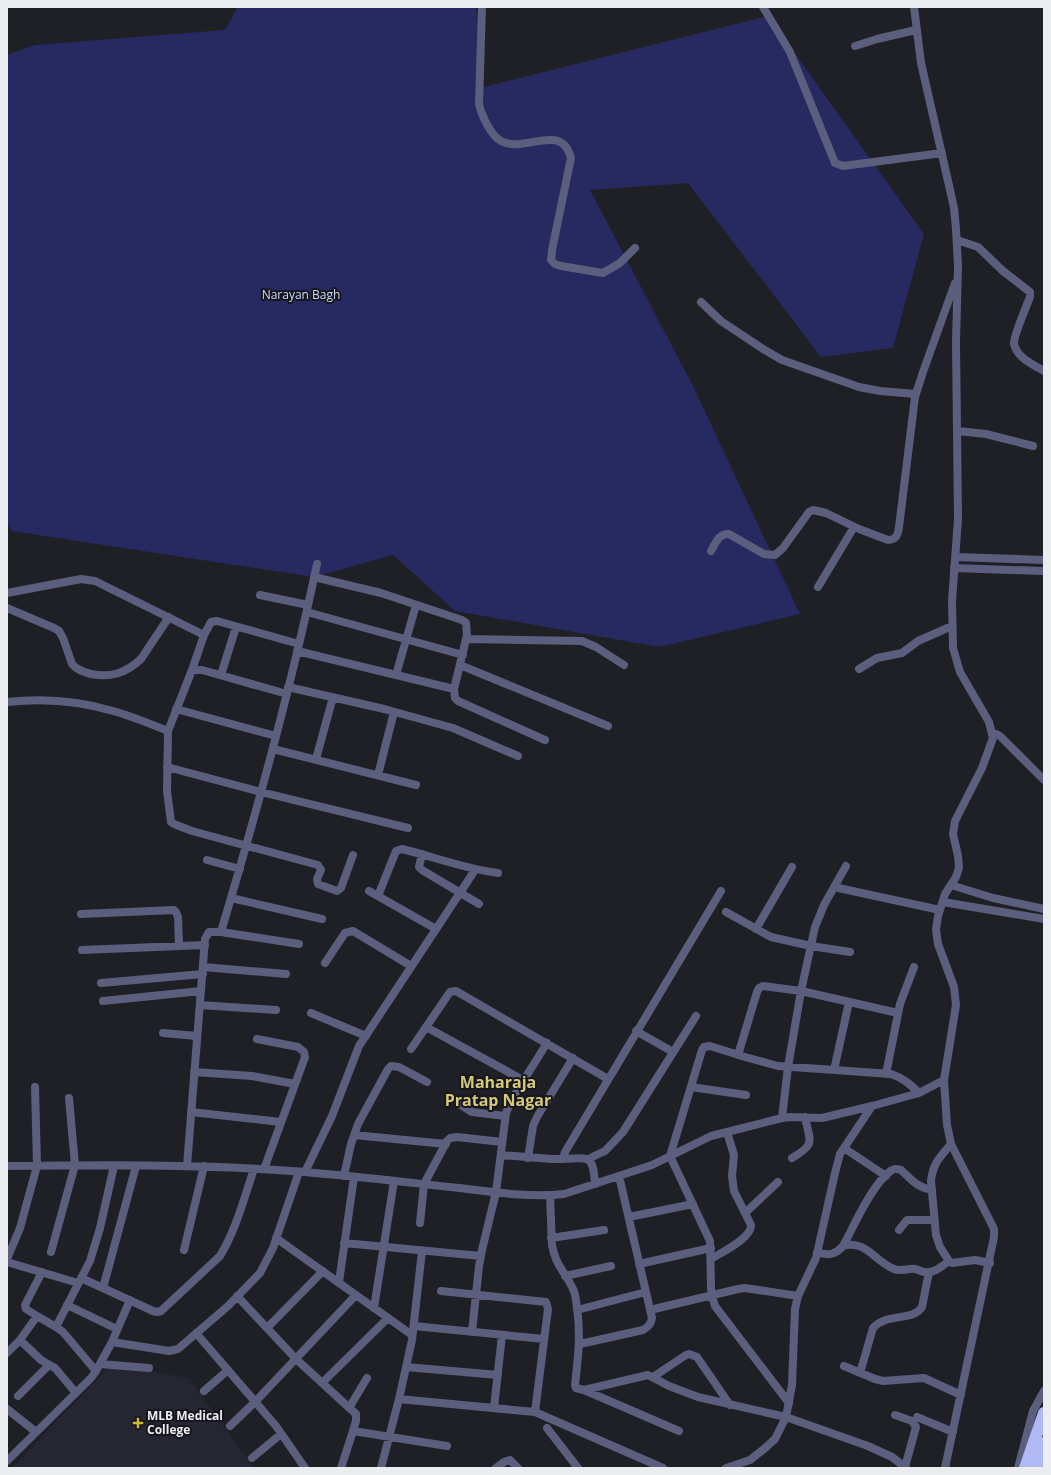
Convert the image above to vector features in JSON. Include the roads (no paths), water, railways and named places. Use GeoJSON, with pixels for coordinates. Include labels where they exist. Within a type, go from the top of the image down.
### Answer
{"type":"FeatureCollection","features":[{"type":"Feature","properties":{"kind":"highway"},"geometry":{"type":"LineString","coordinates":[[1025,1468],[1044,1413]]}},
{"type":"Feature","properties":{"kind":"highway"},"geometry":{"type":"LineString","coordinates":[[1036,1468],[1044,1443]]}},
{"type":"Feature","properties":{"kind":"street"},"geometry":{"type":"LineString","coordinates":[[482,7],[478,104],[490,129],[499,140],[505,142],[515,144],[559,140],[569,150],[571,158],[551,260],[555,264],[561,266],[603,273],[620,263],[636,248]]}},
{"type":"Feature","properties":{"kind":"street"},"geometry":{"type":"LineString","coordinates":[[762,7],[790,52],[835,163],[843,166],[942,153]]}},
{"type":"Feature","properties":{"kind":"street"},"geometry":{"type":"LineString","coordinates":[[914,7],[916,30],[924,78],[954,208],[956,240],[958,274],[956,342],[958,519],[954,568],[952,626],[953,648],[960,672],[989,722],[993,738],[982,768],[955,821],[954,834],[959,868],[945,894],[936,930],[938,944],[954,987],[956,1005],[944,1080],[947,1125],[951,1144],[994,1229],[990,1262],[945,1468]]}},
{"type":"Feature","properties":{"kind":"street"},"geometry":{"type":"LineString","coordinates":[[855,46],[916,30]]}},
{"type":"Feature","properties":{"kind":"street"},"geometry":{"type":"LineString","coordinates":[[956,240],[978,247],[1007,274],[1030,292],[1030,297],[1016,335],[1014,345],[1027,361],[1044,371]]}},
{"type":"Feature","properties":{"kind":"street"},"geometry":{"type":"LineString","coordinates":[[710,551],[720,536],[729,534],[764,554],[775,555],[783,548],[809,512],[813,510],[826,513],[854,527],[888,540],[892,540],[898,534],[911,423],[916,394],[938,327],[958,274]]}},
{"type":"Feature","properties":{"kind":"street"},"geometry":{"type":"LineString","coordinates":[[701,302],[721,321],[782,360],[859,388],[916,394]]}},
{"type":"Feature","properties":{"kind":"street"},"geometry":{"type":"LineString","coordinates":[[958,431],[986,434],[1033,446]]}},
{"type":"Feature","properties":{"kind":"street"},"geometry":{"type":"LineString","coordinates":[[818,587],[854,527]]}},
{"type":"Feature","properties":{"kind":"street"},"geometry":{"type":"LineString","coordinates":[[955,557],[1044,560]]}},
{"type":"Feature","properties":{"kind":"street"},"geometry":{"type":"LineString","coordinates":[[221,932],[247,846],[273,749],[317,564]]}},
{"type":"Feature","properties":{"kind":"street"},"geometry":{"type":"LineString","coordinates":[[954,568],[1044,571]]}},
{"type":"Feature","properties":{"kind":"street"},"geometry":{"type":"LineString","coordinates":[[314,577],[380,593],[462,620],[466,623],[468,629],[454,689],[455,698],[458,701],[545,740]]}},
{"type":"Feature","properties":{"kind":"street"},"geometry":{"type":"LineString","coordinates":[[7,593],[87,579],[107,586],[204,635]]}},
{"type":"Feature","properties":{"kind":"street"},"geometry":{"type":"LineString","coordinates":[[260,594],[462,655]]}},
{"type":"Feature","properties":{"kind":"street"},"geometry":{"type":"LineString","coordinates":[[396,674],[416,605]]}},
{"type":"Feature","properties":{"kind":"street"},"geometry":{"type":"LineString","coordinates":[[7,608],[54,628],[63,638],[72,664],[75,668],[83,672],[100,676],[116,675],[135,665],[141,659],[169,618]]}},
{"type":"Feature","properties":{"kind":"street"},"geometry":{"type":"LineString","coordinates":[[353,855],[341,888],[337,891],[318,884],[317,879],[321,870],[318,865],[187,830],[171,822],[167,791],[168,731],[204,635],[211,622],[217,621],[236,626],[298,647],[454,689]]}},
{"type":"Feature","properties":{"kind":"street"},"geometry":{"type":"LineString","coordinates":[[221,675],[236,626]]}},
{"type":"Feature","properties":{"kind":"street"},"geometry":{"type":"LineString","coordinates":[[858,669],[877,658],[902,653],[918,641],[952,626]]}},
{"type":"Feature","properties":{"kind":"street"},"geometry":{"type":"LineString","coordinates":[[466,639],[582,641],[596,647],[624,665]]}},
{"type":"Feature","properties":{"kind":"street"},"geometry":{"type":"LineString","coordinates":[[460,665],[608,726]]}},
{"type":"Feature","properties":{"kind":"street"},"geometry":{"type":"LineString","coordinates":[[192,670],[198,669],[288,691],[333,697],[394,712],[453,728],[518,756]]}},
{"type":"Feature","properties":{"kind":"street"},"geometry":{"type":"LineString","coordinates":[[316,759],[333,697]]}},
{"type":"Feature","properties":{"kind":"street"},"geometry":{"type":"LineString","coordinates":[[7,702],[32,699],[96,706],[168,731]]}},
{"type":"Feature","properties":{"kind":"street"},"geometry":{"type":"LineString","coordinates":[[176,709],[276,736]]}},
{"type":"Feature","properties":{"kind":"street"},"geometry":{"type":"LineString","coordinates":[[378,775],[394,712]]}},
{"type":"Feature","properties":{"kind":"street"},"geometry":{"type":"LineString","coordinates":[[992,732],[1000,736],[1044,780]]}},
{"type":"Feature","properties":{"kind":"street"},"geometry":{"type":"LineString","coordinates":[[273,749],[416,785]]}},
{"type":"Feature","properties":{"kind":"street"},"geometry":{"type":"LineString","coordinates":[[168,768],[408,828]]}},
{"type":"Feature","properties":{"kind":"street"},"geometry":{"type":"LineString","coordinates":[[378,896],[396,851],[402,848],[475,870],[498,873]]}},
{"type":"Feature","properties":{"kind":"street"},"geometry":{"type":"LineString","coordinates":[[422,854],[419,867],[480,904]]}},
{"type":"Feature","properties":{"kind":"street"},"geometry":{"type":"LineString","coordinates":[[207,860],[240,869]]}},
{"type":"Feature","properties":{"kind":"street"},"geometry":{"type":"LineString","coordinates":[[782,1118],[788,1067],[801,991],[811,946],[819,915],[846,866]]}},
{"type":"Feature","properties":{"kind":"street"},"geometry":{"type":"LineString","coordinates":[[756,929],[792,867]]}},
{"type":"Feature","properties":{"kind":"street"},"geometry":{"type":"LineString","coordinates":[[112,1342],[174,1351],[228,1306],[260,1273],[273,1248],[302,1172],[332,1116],[359,1046],[459,892],[475,870]]}},
{"type":"Feature","properties":{"kind":"street"},"geometry":{"type":"LineString","coordinates":[[951,884],[1015,903],[1044,909]]}},
{"type":"Feature","properties":{"kind":"street"},"geometry":{"type":"LineString","coordinates":[[834,888],[940,910]]}},
{"type":"Feature","properties":{"kind":"street"},"geometry":{"type":"LineString","coordinates":[[369,891],[436,929]]}},
{"type":"Feature","properties":{"kind":"street"},"geometry":{"type":"LineString","coordinates":[[563,1159],[568,1144],[721,891]]}},
{"type":"Feature","properties":{"kind":"street"},"geometry":{"type":"LineString","coordinates":[[231,898],[322,919]]}},
{"type":"Feature","properties":{"kind":"street"},"geometry":{"type":"LineString","coordinates":[[943,902],[1011,912],[1044,919]]}},
{"type":"Feature","properties":{"kind":"street"},"geometry":{"type":"LineString","coordinates":[[1011,912],[1015,903]]}},
{"type":"Feature","properties":{"kind":"street"},"geometry":{"type":"LineString","coordinates":[[81,914],[174,910],[178,917],[179,946]]}},
{"type":"Feature","properties":{"kind":"street"},"geometry":{"type":"LineString","coordinates":[[726,912],[771,937],[811,946],[850,952]]}},
{"type":"Feature","properties":{"kind":"street"},"geometry":{"type":"LineString","coordinates":[[325,963],[345,933],[353,931],[411,966]]}},
{"type":"Feature","properties":{"kind":"street"},"geometry":{"type":"LineString","coordinates":[[187,1166],[207,935],[210,932],[221,932],[299,944]]}},
{"type":"Feature","properties":{"kind":"street"},"geometry":{"type":"LineString","coordinates":[[82,950],[205,945]]}},
{"type":"Feature","properties":{"kind":"street"},"geometry":{"type":"LineString","coordinates":[[886,1074],[898,1013],[914,967]]}},
{"type":"Feature","properties":{"kind":"street"},"geometry":{"type":"LineString","coordinates":[[101,984],[203,970],[286,974]]}},
{"type":"Feature","properties":{"kind":"street"},"geometry":{"type":"LineString","coordinates":[[738,1055],[759,988],[768,986],[801,991],[898,1013]]}},
{"type":"Feature","properties":{"kind":"street"},"geometry":{"type":"LineString","coordinates":[[103,1001],[201,991]]}},
{"type":"Feature","properties":{"kind":"street"},"geometry":{"type":"LineString","coordinates":[[411,1049],[450,992],[456,991],[608,1079]]}},
{"type":"Feature","properties":{"kind":"street"},"geometry":{"type":"LineString","coordinates":[[834,1070],[849,1002]]}},
{"type":"Feature","properties":{"kind":"street"},"geometry":{"type":"LineString","coordinates":[[200,1005],[276,1010]]}},
{"type":"Feature","properties":{"kind":"street"},"geometry":{"type":"LineString","coordinates":[[311,1013],[366,1036]]}},
{"type":"Feature","properties":{"kind":"street"},"geometry":{"type":"LineString","coordinates":[[588,1159],[605,1151],[623,1132],[696,1016]]}},
{"type":"Feature","properties":{"kind":"street"},"geometry":{"type":"LineString","coordinates":[[426,1026],[524,1080]]}},
{"type":"Feature","properties":{"kind":"street"},"geometry":{"type":"LineString","coordinates":[[636,1031],[673,1052]]}},
{"type":"Feature","properties":{"kind":"street"},"geometry":{"type":"LineString","coordinates":[[163,1033],[198,1036]]}},
{"type":"Feature","properties":{"kind":"street"},"geometry":{"type":"LineString","coordinates":[[257,1039],[302,1049],[305,1057],[264,1169]]}},
{"type":"Feature","properties":{"kind":"street"},"geometry":{"type":"LineString","coordinates":[[472,1332],[481,1256],[496,1192],[505,1116],[512,1099],[547,1044]]}},
{"type":"Feature","properties":{"kind":"street"},"geometry":{"type":"LineString","coordinates":[[789,1403],[715,1306],[712,1296],[711,1248],[708,1234],[670,1156],[704,1047],[710,1046],[766,1063],[788,1067],[886,1074],[899,1077],[908,1082],[919,1093]]}},
{"type":"Feature","properties":{"kind":"street"},"geometry":{"type":"LineString","coordinates":[[528,1158],[532,1130],[537,1116],[573,1058]]}},
{"type":"Feature","properties":{"kind":"street"},"geometry":{"type":"LineString","coordinates":[[344,1176],[358,1124],[388,1069],[391,1066],[399,1067],[427,1082]]}},
{"type":"Feature","properties":{"kind":"street"},"geometry":{"type":"LineString","coordinates":[[194,1072],[252,1076],[295,1084]]}},
{"type":"Feature","properties":{"kind":"street"},"geometry":{"type":"LineString","coordinates":[[7,1166],[204,1166],[264,1169],[496,1192],[550,1195],[564,1194],[652,1165],[711,1136],[782,1118],[822,1118],[872,1106],[919,1093],[944,1080]]}},
{"type":"Feature","properties":{"kind":"street"},"geometry":{"type":"LineString","coordinates":[[7,1259],[22,1222],[37,1166],[35,1087]]}},
{"type":"Feature","properties":{"kind":"street"},"geometry":{"type":"LineString","coordinates":[[691,1087],[746,1095]]}},
{"type":"Feature","properties":{"kind":"street"},"geometry":{"type":"LineString","coordinates":[[51,1252],[75,1165],[69,1098]]}},
{"type":"Feature","properties":{"kind":"street"},"geometry":{"type":"LineString","coordinates":[[459,1104],[472,1112],[505,1116]]}},
{"type":"Feature","properties":{"kind":"street"},"geometry":{"type":"LineString","coordinates":[[726,1468],[750,1460],[764,1449],[775,1439],[786,1417],[792,1385],[795,1309],[798,1296],[812,1268],[817,1252],[837,1164],[844,1148],[872,1106]]}},
{"type":"Feature","properties":{"kind":"street"},"geometry":{"type":"LineString","coordinates":[[191,1112],[281,1122]]}},
{"type":"Feature","properties":{"kind":"street"},"geometry":{"type":"LineString","coordinates":[[792,1158],[805,1150],[809,1144],[810,1139],[805,1117]]}},
{"type":"Feature","properties":{"kind":"street"},"geometry":{"type":"LineString","coordinates":[[711,1259],[746,1237],[751,1229],[751,1225],[734,1190],[732,1176],[734,1155],[727,1132]]}},
{"type":"Feature","properties":{"kind":"street"},"geometry":{"type":"LineString","coordinates":[[354,1135],[446,1144]]}},
{"type":"Feature","properties":{"kind":"street"},"geometry":{"type":"LineString","coordinates":[[420,1223],[424,1184],[450,1138],[457,1137],[502,1142]]}},
{"type":"Feature","properties":{"kind":"street"},"geometry":{"type":"LineString","coordinates":[[951,1144],[936,1162],[931,1181],[937,1240],[949,1261],[952,1263],[975,1260],[990,1262]]}},
{"type":"Feature","properties":{"kind":"street"},"geometry":{"type":"LineString","coordinates":[[844,1148],[886,1176]]}},
{"type":"Feature","properties":{"kind":"street"},"geometry":{"type":"LineString","coordinates":[[501,1155],[552,1160],[584,1157],[592,1162],[595,1184]]}},
{"type":"Feature","properties":{"kind":"street"},"geometry":{"type":"LineString","coordinates":[[56,1327],[90,1260],[95,1247],[114,1166]]}},
{"type":"Feature","properties":{"kind":"street"},"geometry":{"type":"LineString","coordinates":[[103,1288],[136,1166]]}},
{"type":"Feature","properties":{"kind":"street"},"geometry":{"type":"LineString","coordinates":[[184,1250],[204,1166]]}},
{"type":"Feature","properties":{"kind":"street"},"geometry":{"type":"LineString","coordinates":[[7,1262],[42,1272],[80,1280],[103,1288],[153,1311],[160,1311],[220,1256],[233,1230],[254,1169]]}},
{"type":"Feature","properties":{"kind":"street"},"geometry":{"type":"LineString","coordinates":[[817,1252],[830,1255],[843,1246],[869,1197],[892,1170],[898,1169],[926,1190],[932,1189]]}},
{"type":"Feature","properties":{"kind":"street"},"geometry":{"type":"LineString","coordinates":[[580,1344],[643,1330],[651,1323],[650,1310],[619,1176]]}},
{"type":"Feature","properties":{"kind":"street"},"geometry":{"type":"LineString","coordinates":[[338,1282],[354,1177]]}},
{"type":"Feature","properties":{"kind":"street"},"geometry":{"type":"LineString","coordinates":[[374,1308],[394,1181]]}},
{"type":"Feature","properties":{"kind":"street"},"geometry":{"type":"LineString","coordinates":[[745,1213],[778,1182]]}},
{"type":"Feature","properties":{"kind":"street"},"geometry":{"type":"LineString","coordinates":[[550,1195],[551,1238],[553,1253],[556,1262],[573,1289],[577,1310],[580,1344],[574,1385],[576,1388],[584,1390],[679,1431]]}},
{"type":"Feature","properties":{"kind":"street"},"geometry":{"type":"LineString","coordinates":[[629,1217],[693,1204]]}},
{"type":"Feature","properties":{"kind":"street"},"geometry":{"type":"LineString","coordinates":[[899,1230],[907,1220],[934,1220]]}},
{"type":"Feature","properties":{"kind":"street"},"geometry":{"type":"LineString","coordinates":[[551,1238],[604,1230]]}},
{"type":"Feature","properties":{"kind":"street"},"geometry":{"type":"LineString","coordinates":[[276,1238],[412,1336]]}},
{"type":"Feature","properties":{"kind":"street"},"geometry":{"type":"LineString","coordinates":[[344,1243],[481,1256]]}},
{"type":"Feature","properties":{"kind":"street"},"geometry":{"type":"LineString","coordinates":[[843,1246],[853,1244],[863,1247],[899,1271],[915,1269],[929,1272],[935,1271],[949,1261]]}},
{"type":"Feature","properties":{"kind":"street"},"geometry":{"type":"LineString","coordinates":[[639,1264],[711,1248]]}},
{"type":"Feature","properties":{"kind":"street"},"geometry":{"type":"LineString","coordinates":[[382,1468],[399,1399],[414,1326],[422,1251]]}},
{"type":"Feature","properties":{"kind":"street"},"geometry":{"type":"LineString","coordinates":[[565,1276],[611,1266]]}},
{"type":"Feature","properties":{"kind":"street"},"geometry":{"type":"LineString","coordinates":[[267,1328],[323,1271]]}},
{"type":"Feature","properties":{"kind":"street"},"geometry":{"type":"LineString","coordinates":[[42,1272],[26,1305],[26,1309],[56,1327],[98,1367],[149,1368]]}},
{"type":"Feature","properties":{"kind":"street"},"geometry":{"type":"LineString","coordinates":[[860,1372],[873,1328],[884,1320],[915,1314],[920,1311],[929,1272]]}},
{"type":"Feature","properties":{"kind":"street"},"geometry":{"type":"LineString","coordinates":[[650,1310],[745,1288],[798,1296]]}},
{"type":"Feature","properties":{"kind":"street"},"geometry":{"type":"LineString","coordinates":[[441,1291],[546,1302],[548,1309],[535,1412]]}},
{"type":"Feature","properties":{"kind":"street"},"geometry":{"type":"LineString","coordinates":[[577,1310],[646,1292]]}},
{"type":"Feature","properties":{"kind":"street"},"geometry":{"type":"LineString","coordinates":[[230,1426],[255,1402],[356,1295]]}},
{"type":"Feature","properties":{"kind":"street"},"geometry":{"type":"LineString","coordinates":[[237,1296],[296,1359],[356,1414],[353,1431],[341,1468]]}},
{"type":"Feature","properties":{"kind":"street"},"geometry":{"type":"LineString","coordinates":[[8,1458],[76,1393],[98,1367],[112,1342],[130,1300]]}},
{"type":"Feature","properties":{"kind":"street"},"geometry":{"type":"LineString","coordinates":[[67,1305],[117,1329]]}},
{"type":"Feature","properties":{"kind":"street"},"geometry":{"type":"LineString","coordinates":[[7,1353],[20,1340],[37,1316]]}},
{"type":"Feature","properties":{"kind":"street"},"geometry":{"type":"LineString","coordinates":[[322,1383],[388,1318]]}},
{"type":"Feature","properties":{"kind":"street"},"geometry":{"type":"LineString","coordinates":[[414,1326],[544,1340]]}},
{"type":"Feature","properties":{"kind":"street"},"geometry":{"type":"LineString","coordinates":[[196,1333],[281,1434],[305,1468]]}},
{"type":"Feature","properties":{"kind":"street"},"geometry":{"type":"LineString","coordinates":[[494,1408],[502,1335]]}},
{"type":"Feature","properties":{"kind":"street"},"geometry":{"type":"LineString","coordinates":[[20,1340],[42,1360],[56,1368],[76,1393]]}},
{"type":"Feature","properties":{"kind":"street"},"geometry":{"type":"LineString","coordinates":[[653,1377],[686,1356],[694,1355],[697,1357],[730,1405]]}},
{"type":"Feature","properties":{"kind":"street"},"geometry":{"type":"LineString","coordinates":[[18,1396],[49,1365]]}},
{"type":"Feature","properties":{"kind":"street"},"geometry":{"type":"LineString","coordinates":[[844,1366],[883,1381],[924,1378],[961,1395]]}},
{"type":"Feature","properties":{"kind":"street"},"geometry":{"type":"LineString","coordinates":[[406,1367],[498,1375]]}},
{"type":"Feature","properties":{"kind":"street"},"geometry":{"type":"LineString","coordinates":[[204,1391],[228,1370]]}},
{"type":"Feature","properties":{"kind":"street"},"geometry":{"type":"LineString","coordinates":[[584,1390],[643,1375],[653,1377],[669,1386],[698,1397],[786,1417],[881,1451],[905,1468],[916,1427],[912,1421],[895,1415]]}},
{"type":"Feature","properties":{"kind":"street"},"geometry":{"type":"LineString","coordinates":[[349,1408],[367,1378]]}},
{"type":"Feature","properties":{"kind":"street"},"geometry":{"type":"LineString","coordinates":[[1018,1468],[1034,1411],[1044,1391]]}},
{"type":"Feature","properties":{"kind":"street"},"geometry":{"type":"LineString","coordinates":[[399,1399],[535,1412],[663,1468]]}},
{"type":"Feature","properties":{"kind":"street"},"geometry":{"type":"LineString","coordinates":[[7,1409],[36,1432]]}},
{"type":"Feature","properties":{"kind":"street"},"geometry":{"type":"LineString","coordinates":[[917,1417],[953,1432]]}},
{"type":"Feature","properties":{"kind":"street"},"geometry":{"type":"LineString","coordinates":[[546,1428],[578,1468]]}},
{"type":"Feature","properties":{"kind":"street"},"geometry":{"type":"LineString","coordinates":[[353,1431],[446,1446]]}},
{"type":"Feature","properties":{"kind":"street"},"geometry":{"type":"LineString","coordinates":[[252,1458],[281,1434]]}},
{"type":"Feature","properties":{"kind":"street"},"geometry":{"type":"LineString","coordinates":[[496,1468],[504,1462],[510,1460],[518,1468]]}},
{"type":"Feature","properties":{"kind":"place","name":"MLB Medical College"},"geometry":{"type":"Point","coordinates":[138,1423]}},
{"type":"Feature","properties":{"kind":"district","name":"Maharaja Pratap Nagar"},"geometry":{"type":"Point","coordinates":[498,1091]}},
{"type":"Feature","properties":{"kind":"park label","name":"Narayan Bagh"},"geometry":{"type":"Point","coordinates":[301,295]}}]}
